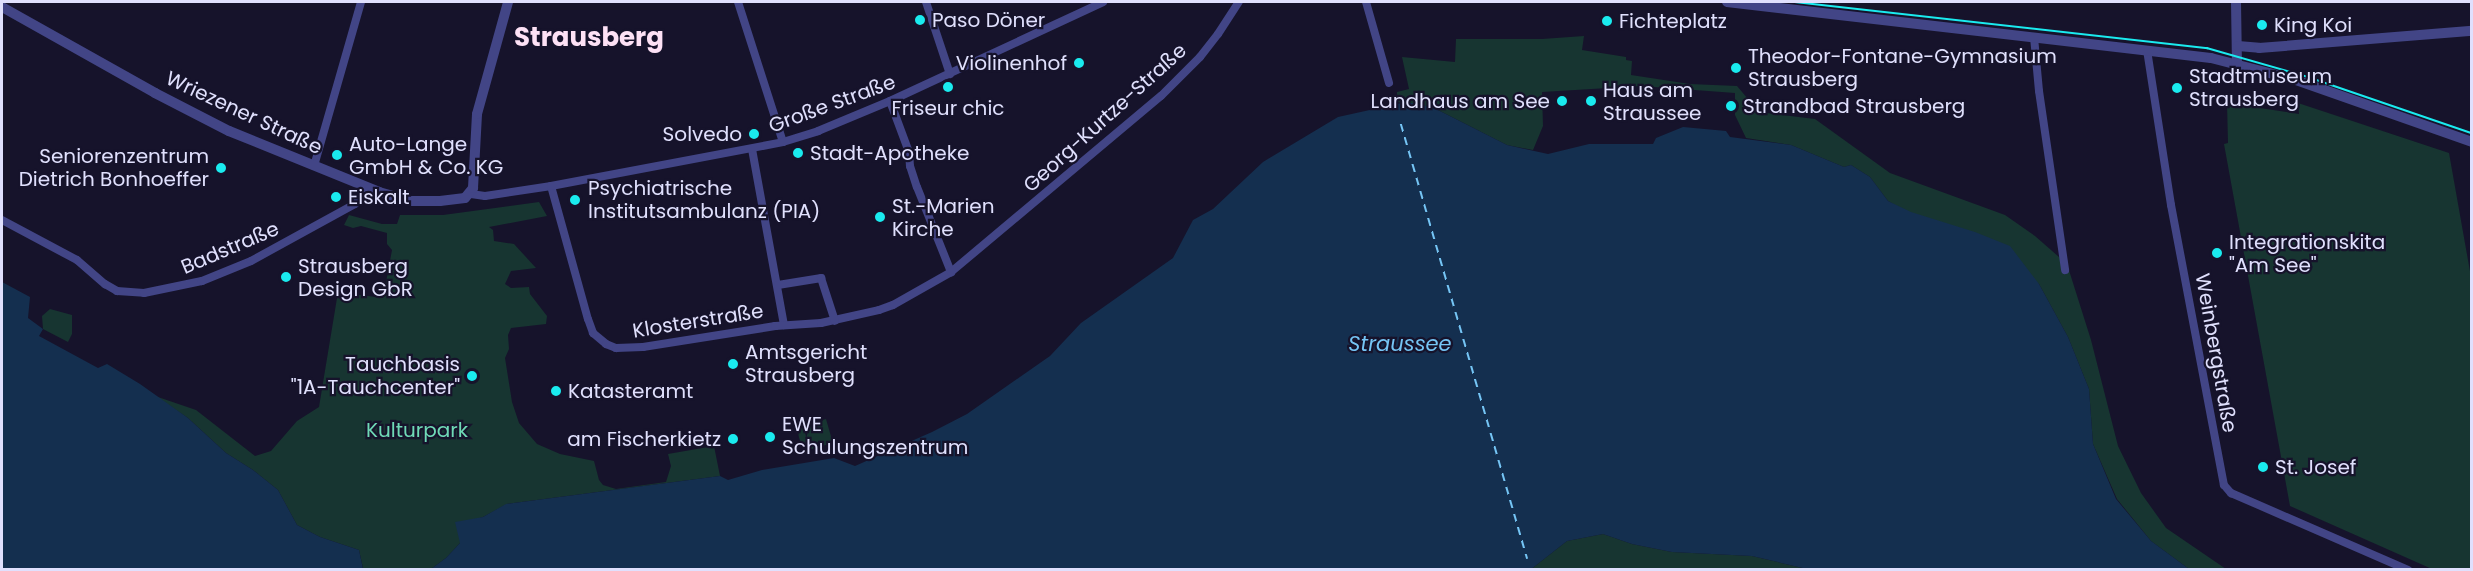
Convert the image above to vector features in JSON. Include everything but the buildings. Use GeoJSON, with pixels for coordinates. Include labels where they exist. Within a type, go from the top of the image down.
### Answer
{"type":"FeatureCollection","features":[{"type":"Feature","properties":{"kind":"street"},"geometry":{"type":"LineString","coordinates":[[314,166],[361,2]]}},
{"type":"Feature","properties":{"kind":"street"},"geometry":{"type":"LineString","coordinates":[[471,194],[477,114],[508,2]]}},
{"type":"Feature","properties":{"kind":"street"},"geometry":{"type":"LineString","coordinates":[[738,2],[783,142]]}},
{"type":"Feature","properties":{"kind":"street"},"geometry":{"type":"LineString","coordinates":[[926,2],[950,74]]}},
{"type":"Feature","properties":{"kind":"street","name":"Große Straße"},"geometry":{"type":"LineString","coordinates":[[485,196],[753,149],[818,131],[950,74],[1102,2]]}},
{"type":"Feature","properties":{"kind":"street","name":"Georg-Kurtze-Straße"},"geometry":{"type":"LineString","coordinates":[[821,323],[893,305],[951,272],[1169,88],[1218,34],[1239,2]]}},
{"type":"Feature","properties":{"kind":"street"},"geometry":{"type":"LineString","coordinates":[[1366,2],[1389,83]]}},
{"type":"Feature","properties":{"kind":"street"},"geometry":{"type":"LineString","coordinates":[[1727,2],[2211,58],[2296,80],[2472,142]]}},
{"type":"Feature","properties":{"kind":"street"},"geometry":{"type":"LineString","coordinates":[[2236,2],[2237,64]]}},
{"type":"Feature","properties":{"kind":"street","name":"Wriezener Straße"},"geometry":{"type":"LineString","coordinates":[[2,7],[182,108],[229,131],[369,188],[410,201],[465,198],[471,194],[485,196]]}},
{"type":"Feature","properties":{"kind":"street"},"geometry":{"type":"LineString","coordinates":[[2238,46],[2259,48],[2472,31]]}},
{"type":"Feature","properties":{"kind":"street"},"geometry":{"type":"LineString","coordinates":[[2034,37],[2039,91],[2065,270]]}},
{"type":"Feature","properties":{"kind":"street","name":"Weinbergstraße"},"geometry":{"type":"LineString","coordinates":[[2147,50],[2171,206],[2224,485],[2231,493],[2408,570]]}},
{"type":"Feature","properties":{"kind":"street"},"geometry":{"type":"LineString","coordinates":[[890,101],[934,232],[951,272]]}},
{"type":"Feature","properties":{"kind":"street"},"geometry":{"type":"LineString","coordinates":[[753,149],[784,325]]}},
{"type":"Feature","properties":{"kind":"street","name":"Klosterstraße"},"geometry":{"type":"LineString","coordinates":[[551,186],[583,307],[593,333],[606,344],[625,349],[784,325],[821,323]]}},
{"type":"Feature","properties":{"kind":"street","name":"Badstraße"},"geometry":{"type":"LineString","coordinates":[[2,220],[77,260],[105,284],[117,291],[144,293],[194,284],[251,261],[355,204],[369,188]]}},
{"type":"Feature","properties":{"kind":"street"},"geometry":{"type":"LineString","coordinates":[[778,285],[821,278],[835,321]]}},
{"type":"Feature","properties":{"kind":"green space"},"geometry":{"type":"Polygon","coordinates":[[[1584,36],[1582,50],[1626,57],[1626,60],[1632,61],[1631,75],[1690,84],[1737,86],[1759,112],[1815,119],[1890,173],[2005,215],[2035,236],[2067,264],[2091,340],[2118,446],[2141,493],[2166,528],[2226,569],[2189,569],[2151,541],[2117,499],[2093,444],[2089,389],[2068,337],[2039,284],[1888,201],[1870,177],[1851,165],[1844,167],[1791,145],[1746,138],[1735,115],[1735,93],[1641,86],[1542,92],[1543,126],[1533,150],[1507,145],[1432,107],[1397,102],[1397,92],[1409,89],[1402,57],[1455,62],[1456,39],[1542,39],[1584,36]]]}},
{"type":"Feature","properties":{"kind":"green space"},"geometry":{"type":"Polygon","coordinates":[[[2227,103],[2299,114],[2298,103],[2449,153],[2471,277],[2471,569],[2432,569],[2290,506],[2224,144],[2228,143],[2227,103]]]}},
{"type":"Feature","properties":{"kind":"green space","name":"Kulturpark"},"geometry":{"type":"Polygon","coordinates":[[[539,202],[547,216],[489,227],[493,230],[494,241],[514,244],[536,268],[511,271],[505,284],[511,288],[529,287],[530,294],[547,316],[546,324],[511,328],[508,335],[509,349],[505,358],[512,402],[519,423],[537,444],[560,454],[594,461],[599,480],[603,485],[616,489],[666,482],[671,466],[668,454],[714,446],[720,476],[507,504],[483,517],[463,523],[460,543],[446,558],[431,569],[361,569],[363,568],[359,550],[320,537],[297,525],[278,490],[253,470],[226,453],[188,418],[155,396],[196,410],[255,456],[271,451],[297,421],[319,407],[338,292],[383,298],[392,250],[387,244],[387,233],[361,226],[353,228],[344,225],[349,215],[382,224],[397,224],[400,215],[443,215],[539,202]]]}},
{"type":"Feature","properties":{"kind":"green space"},"geometry":{"type":"Polygon","coordinates":[[[50,309],[72,315],[72,334],[68,342],[43,329],[42,316],[50,309]]]}},
{"type":"Feature","properties":{"kind":"green space"},"geometry":{"type":"Polygon","coordinates":[[[826,419],[833,443],[803,452],[796,428],[826,419]]]}},
{"type":"Feature","properties":{"kind":"green space"},"geometry":{"type":"Polygon","coordinates":[[[1603,534],[1632,544],[1672,552],[1752,556],[1807,569],[1530,570],[1567,541],[1603,534]]]}},
{"type":"Feature","properties":{"kind":"water","name":"Straussee"},"geometry":{"type":"Polygon","coordinates":[[[1406,102],[1432,107],[1507,145],[1548,154],[1589,144],[1653,144],[1656,138],[1683,127],[1726,131],[1730,137],[1791,145],[1844,167],[1851,165],[1870,177],[1888,201],[1911,212],[1975,232],[2010,246],[2039,284],[2068,337],[2089,389],[2093,444],[2116,499],[2151,541],[2189,569],[1807,569],[1752,556],[1672,552],[1632,544],[1603,534],[1567,541],[1530,570],[431,569],[446,558],[460,543],[455,522],[483,517],[506,504],[720,476],[728,480],[762,470],[834,458],[855,466],[932,432],[967,414],[1050,356],[1081,323],[1173,258],[1193,220],[1213,209],[1263,162],[1338,117],[1406,102]]]}},
{"type":"Feature","properties":{"kind":"water"},"geometry":{"type":"Polygon","coordinates":[[[2,282],[30,297],[28,318],[43,329],[39,336],[98,368],[107,364],[188,418],[226,453],[253,470],[278,490],[297,525],[320,537],[359,550],[363,569],[2,569],[2,282]]]}},
{"type":"Feature","properties":{"kind":"ferry route"},"geometry":{"type":"LineString","coordinates":[[1401,124],[1527,559]]}},
{"type":"Feature","properties":{"kind":"tram line"},"geometry":{"type":"LineString","coordinates":[[1795,2],[2207,48],[2308,77],[2472,133]]}},
{"type":"Feature","properties":{"kind":"place","name":"Paso Döner"},"geometry":{"type":"Point","coordinates":[920,20]}},
{"type":"Feature","properties":{"kind":"place","name":"Fichteplatz"},"geometry":{"type":"Point","coordinates":[1607,21]}},
{"type":"Feature","properties":{"kind":"place","name":"King Koi"},"geometry":{"type":"Point","coordinates":[2262,25]}},
{"type":"Feature","properties":{"kind":"place","name":"Violinenhof"},"geometry":{"type":"Point","coordinates":[1079,63]}},
{"type":"Feature","properties":{"kind":"place","name":"Theodor-Fontane-Gymnasium Strausberg"},"geometry":{"type":"Point","coordinates":[1736,68]}},
{"type":"Feature","properties":{"kind":"place","name":"Friseur chic"},"geometry":{"type":"Point","coordinates":[948,87]}},
{"type":"Feature","properties":{"kind":"place","name":"Stadtmuseum Strausberg"},"geometry":{"type":"Point","coordinates":[2177,88]}},
{"type":"Feature","properties":{"kind":"place","name":"Landhaus am See"},"geometry":{"type":"Point","coordinates":[1562,101]}},
{"type":"Feature","properties":{"kind":"place","name":"Haus am Straussee"},"geometry":{"type":"Point","coordinates":[1591,101]}},
{"type":"Feature","properties":{"kind":"place","name":"Strandbad Strausberg"},"geometry":{"type":"Point","coordinates":[1731,106]}},
{"type":"Feature","properties":{"kind":"place","name":"Solvedo"},"geometry":{"type":"Point","coordinates":[754,134]}},
{"type":"Feature","properties":{"kind":"place","name":"Stadt-Apotheke"},"geometry":{"type":"Point","coordinates":[798,153]}},
{"type":"Feature","properties":{"kind":"place","name":"Auto-Lange GmbH & Co. KG"},"geometry":{"type":"Point","coordinates":[337,155]}},
{"type":"Feature","properties":{"kind":"place","name":"Seniorenzentrum Dietrich Bonhoeffer"},"geometry":{"type":"Point","coordinates":[221,168]}},
{"type":"Feature","properties":{"kind":"place","name":"Eiskalt"},"geometry":{"type":"Point","coordinates":[336,197]}},
{"type":"Feature","properties":{"kind":"place","name":"Psychiatrische Institutsambulanz (PIA)"},"geometry":{"type":"Point","coordinates":[575,200]}},
{"type":"Feature","properties":{"kind":"place","name":"St.-Marien Kirche"},"geometry":{"type":"Point","coordinates":[880,217]}},
{"type":"Feature","properties":{"kind":"place","name":"Integrationskita \"Am See\""},"geometry":{"type":"Point","coordinates":[2217,253]}},
{"type":"Feature","properties":{"kind":"place","name":"Strausberg Design GbR"},"geometry":{"type":"Point","coordinates":[286,277]}},
{"type":"Feature","properties":{"kind":"place","name":"Amtsgericht Strausberg"},"geometry":{"type":"Point","coordinates":[733,364]}},
{"type":"Feature","properties":{"kind":"place","name":"Tauchbasis \"1A-Tauchcenter\""},"geometry":{"type":"Point","coordinates":[472,376]}},
{"type":"Feature","properties":{"kind":"place","name":"Katasteramt"},"geometry":{"type":"Point","coordinates":[556,391]}},
{"type":"Feature","properties":{"kind":"place","name":"EWE Schulungszentrum"},"geometry":{"type":"Point","coordinates":[770,437]}},
{"type":"Feature","properties":{"kind":"place","name":"am Fischerkietz"},"geometry":{"type":"Point","coordinates":[733,439]}},
{"type":"Feature","properties":{"kind":"place","name":"St. Josef"},"geometry":{"type":"Point","coordinates":[2263,467]}},
{"type":"Feature","properties":{"kind":"district","name":"Strausberg"},"geometry":{"type":"Point","coordinates":[589,38]}}]}
